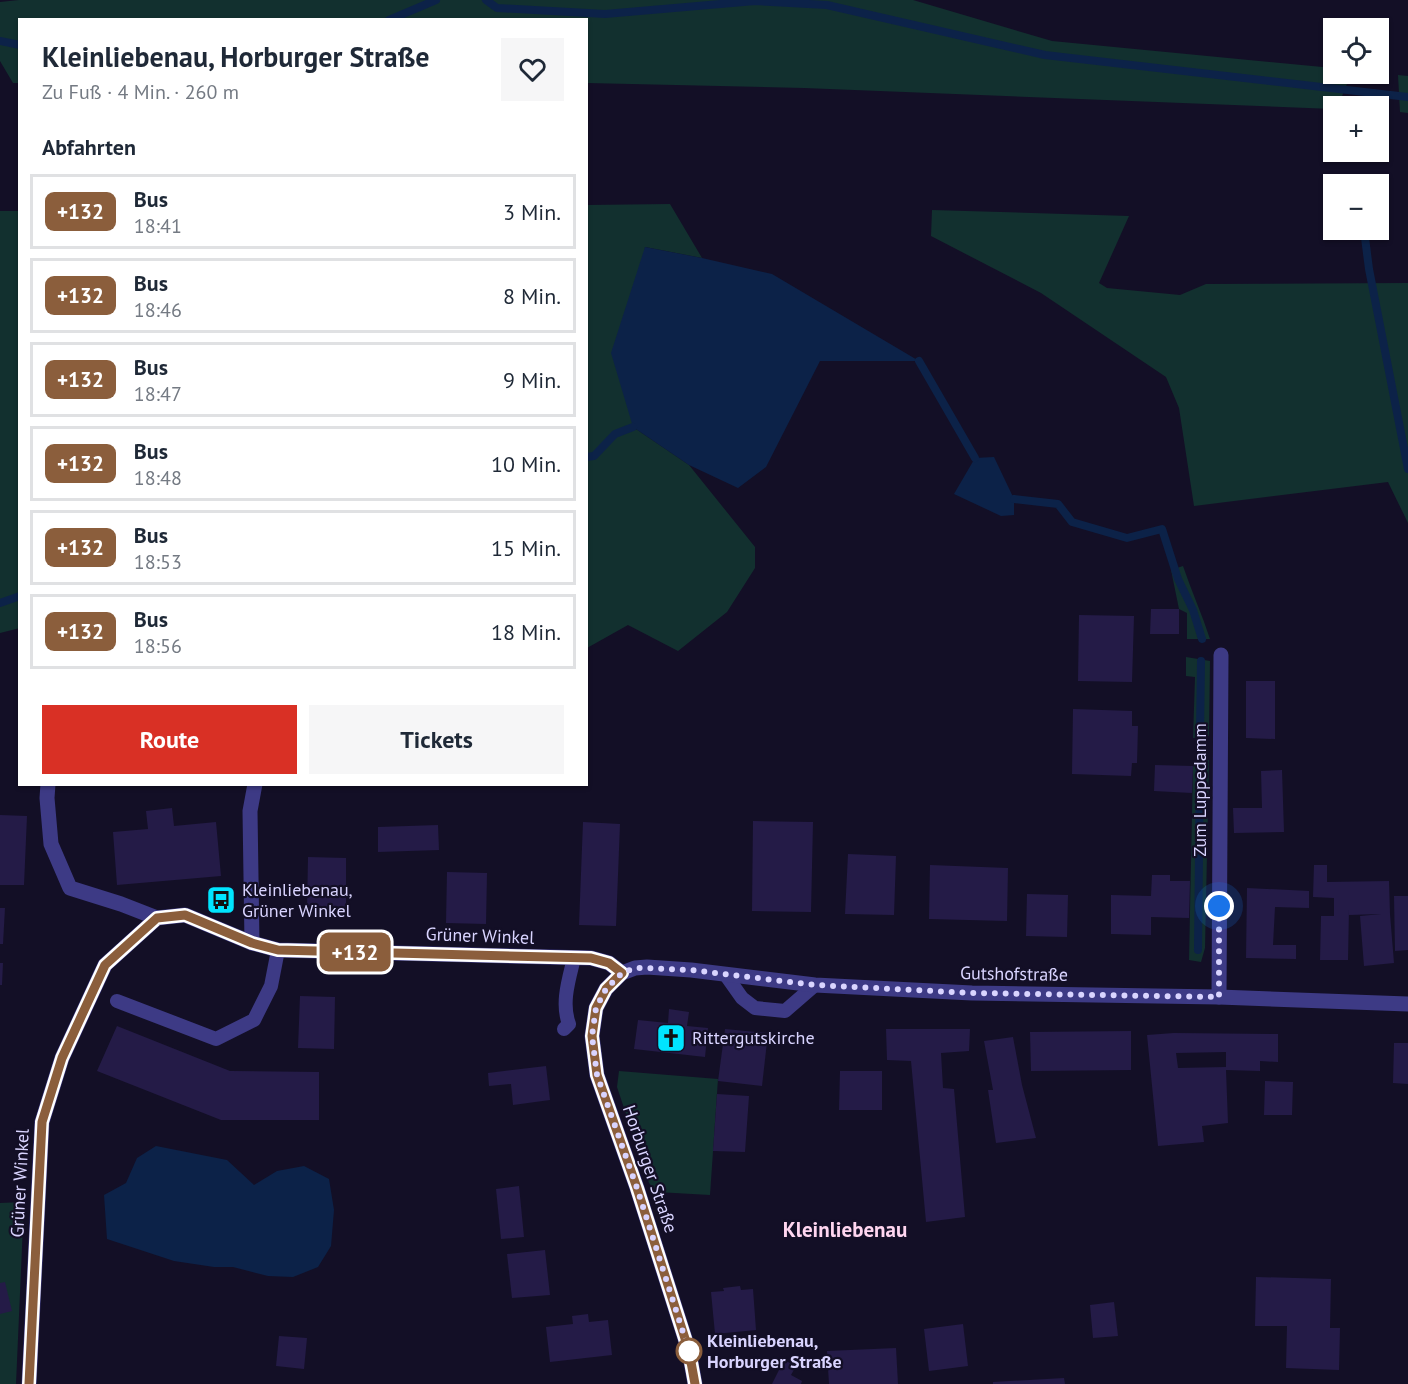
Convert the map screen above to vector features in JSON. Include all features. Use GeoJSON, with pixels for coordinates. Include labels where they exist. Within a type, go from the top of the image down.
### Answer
{"type":"FeatureCollection","features":[{"type":"Feature","properties":{"kind":"street","name":"Zum Luppedamm"},"geometry":{"type":"LineString","coordinates":[[1219,997],[1221,655]]}},
{"type":"Feature","properties":{"kind":"street"},"geometry":{"type":"LineString","coordinates":[[48,786],[51,844],[70,888],[157,918]]}},
{"type":"Feature","properties":{"kind":"street"},"geometry":{"type":"LineString","coordinates":[[252,943],[250,811],[255,786]]}},
{"type":"Feature","properties":{"kind":"street","name":"Grüner Winkel"},"geometry":{"type":"LineString","coordinates":[[29,1384],[42,1122],[62,1058],[105,965],[157,918],[185,915],[252,943],[278,950],[591,958],[609,963],[622,973]]}},
{"type":"Feature","properties":{"kind":"street","name":"Gutshofstraße"},"geometry":{"type":"LineString","coordinates":[[622,973],[635,968],[647,968],[725,974],[815,985],[972,993],[1219,997],[1408,1004]]}},
{"type":"Feature","properties":{"kind":"street","name":"Horburger Straße"},"geometry":{"type":"LineString","coordinates":[[622,973],[606,989],[596,1008],[592,1036],[597,1075],[637,1188],[689,1351],[695,1384]]}},
{"type":"Feature","properties":{"kind":"lane"},"geometry":{"type":"LineString","coordinates":[[117,1001],[216,1039],[254,1020],[271,986],[278,950]]}},
{"type":"Feature","properties":{"kind":"lane"},"geometry":{"type":"LineString","coordinates":[[564,1029],[569,1024],[566,992],[574,958]]}},
{"type":"Feature","properties":{"kind":"lane"},"geometry":{"type":"LineString","coordinates":[[725,974],[742,998],[755,1008],[784,1011],[815,985]]}},
{"type":"Feature","properties":{"kind":"green space"},"geometry":{"type":"Polygon","coordinates":[[[19,0],[913,0],[1052,41],[1323,67],[1323,84],[1347,84],[1342,96],[1323,96],[1323,109],[804,88],[588,83],[588,18],[18,18],[18,83],[13,83],[0,61],[0,2],[19,0]]]}},
{"type":"Feature","properties":{"kind":"green space"},"geometry":{"type":"Polygon","coordinates":[[[1398,75],[1408,76],[1408,113],[1400,112],[1398,75]]]}},
{"type":"Feature","properties":{"kind":"green space"},"geometry":{"type":"Polygon","coordinates":[[[670,204],[702,258],[645,247],[633,427],[689,465],[755,547],[755,568],[727,612],[678,651],[628,625],[588,647],[588,205],[670,204]]]}},
{"type":"Feature","properties":{"kind":"green space"},"geometry":{"type":"Polygon","coordinates":[[[932,210],[1129,216],[1099,283],[1107,288],[1180,295],[1206,284],[1408,283],[1408,523],[1388,482],[1194,506],[1179,408],[1166,377],[1041,293],[931,236],[932,210]]]}},
{"type":"Feature","properties":{"kind":"green space"},"geometry":{"type":"Polygon","coordinates":[[[0,211],[18,211],[18,628],[0,633],[0,211]]]}},
{"type":"Feature","properties":{"kind":"green space"},"geometry":{"type":"Polygon","coordinates":[[[1183,566],[1210,639],[1187,639],[1187,613],[1179,609],[1171,570],[1183,566]]]}},
{"type":"Feature","properties":{"kind":"green space"},"geometry":{"type":"Polygon","coordinates":[[[1186,657],[1210,661],[1209,736],[1193,738],[1195,677],[1186,676],[1186,657]]]}},
{"type":"Feature","properties":{"kind":"green space"},"geometry":{"type":"Polygon","coordinates":[[[1209,760],[1205,948],[1201,962],[1189,960],[1193,766],[1198,761],[1209,760]]]}},
{"type":"Feature","properties":{"kind":"green space"},"geometry":{"type":"Polygon","coordinates":[[[619,1071],[718,1079],[710,1195],[657,1192],[649,1183],[617,1087],[619,1071]]]}},
{"type":"Feature","properties":{"kind":"green space"},"geometry":{"type":"Polygon","coordinates":[[[24,1202],[16,1384],[0,1384],[0,1203],[24,1202]]]}},
{"type":"Feature","properties":{"kind":"water"},"geometry":{"type":"Polygon","coordinates":[[[645,247],[772,274],[919,361],[820,361],[766,467],[738,488],[689,465],[633,427],[611,353],[645,247]]]}},
{"type":"Feature","properties":{"kind":"water"},"geometry":{"type":"Polygon","coordinates":[[[994,457],[1014,499],[1014,515],[1001,516],[954,494],[975,458],[994,457]]]}},
{"type":"Feature","properties":{"kind":"water"},"geometry":{"type":"Polygon","coordinates":[[[156,1146],[227,1160],[254,1185],[277,1171],[304,1166],[329,1179],[334,1210],[331,1246],[318,1267],[293,1277],[268,1276],[233,1267],[214,1267],[174,1261],[107,1239],[104,1195],[126,1183],[137,1158],[156,1146]]]}},
{"type":"Feature","properties":{"kind":"building"},"geometry":{"type":"Polygon","coordinates":[[[1151,609],[1179,609],[1179,634],[1150,634],[1151,609]]]}},
{"type":"Feature","properties":{"kind":"building"},"geometry":{"type":"Polygon","coordinates":[[[1079,615],[1134,616],[1132,682],[1078,681],[1079,615]]]}},
{"type":"Feature","properties":{"kind":"building"},"geometry":{"type":"Polygon","coordinates":[[[1246,681],[1275,681],[1275,739],[1246,738],[1246,681]]]}},
{"type":"Feature","properties":{"kind":"building"},"geometry":{"type":"Polygon","coordinates":[[[1073,709],[1132,711],[1132,726],[1138,726],[1137,763],[1132,763],[1131,776],[1072,774],[1073,709]]]}},
{"type":"Feature","properties":{"kind":"building"},"geometry":{"type":"Polygon","coordinates":[[[1155,765],[1193,766],[1192,793],[1154,791],[1155,765]]]}},
{"type":"Feature","properties":{"kind":"building"},"geometry":{"type":"Polygon","coordinates":[[[1282,770],[1284,832],[1234,833],[1233,808],[1262,808],[1261,771],[1282,770]]]}},
{"type":"Feature","properties":{"kind":"building"},"geometry":{"type":"Polygon","coordinates":[[[172,808],[174,826],[216,822],[221,876],[117,885],[113,832],[148,829],[146,811],[172,808]]]}},
{"type":"Feature","properties":{"kind":"building"},"geometry":{"type":"Polygon","coordinates":[[[0,815],[27,816],[24,885],[0,885],[0,815]]]}},
{"type":"Feature","properties":{"kind":"building"},"geometry":{"type":"Polygon","coordinates":[[[753,821],[813,822],[811,912],[752,911],[753,821]]]}},
{"type":"Feature","properties":{"kind":"building"},"geometry":{"type":"Polygon","coordinates":[[[583,822],[620,824],[616,926],[579,925],[583,822]]]}},
{"type":"Feature","properties":{"kind":"building"},"geometry":{"type":"Polygon","coordinates":[[[438,825],[439,850],[378,852],[378,827],[438,825]]]}},
{"type":"Feature","properties":{"kind":"building"},"geometry":{"type":"Polygon","coordinates":[[[848,854],[896,856],[894,915],[845,914],[848,854]]]}},
{"type":"Feature","properties":{"kind":"building"},"geometry":{"type":"Polygon","coordinates":[[[308,857],[346,858],[346,911],[307,911],[308,857]]]}},
{"type":"Feature","properties":{"kind":"building"},"geometry":{"type":"Polygon","coordinates":[[[930,865],[1008,868],[1007,921],[929,919],[930,865]]]}},
{"type":"Feature","properties":{"kind":"building"},"geometry":{"type":"Polygon","coordinates":[[[1314,865],[1327,865],[1327,882],[1389,881],[1394,963],[1364,966],[1360,916],[1381,914],[1349,915],[1349,909],[1348,960],[1320,960],[1321,916],[1334,916],[1334,898],[1313,897],[1314,865]]]}},
{"type":"Feature","properties":{"kind":"building"},"geometry":{"type":"Polygon","coordinates":[[[447,872],[487,873],[486,924],[446,923],[447,872]]]}},
{"type":"Feature","properties":{"kind":"building"},"geometry":{"type":"Polygon","coordinates":[[[1152,875],[1170,875],[1170,881],[1190,881],[1189,918],[1151,917],[1151,935],[1111,934],[1111,895],[1151,896],[1152,875]]]}},
{"type":"Feature","properties":{"kind":"building"},"geometry":{"type":"Polygon","coordinates":[[[1247,888],[1309,891],[1309,908],[1275,907],[1273,945],[1296,945],[1296,959],[1246,958],[1247,888]]]}},
{"type":"Feature","properties":{"kind":"building"},"geometry":{"type":"Polygon","coordinates":[[[1027,894],[1068,895],[1067,937],[1026,936],[1027,894]]]}},
{"type":"Feature","properties":{"kind":"building"},"geometry":{"type":"Polygon","coordinates":[[[1394,896],[1408,896],[1408,950],[1395,951],[1394,896]]]}},
{"type":"Feature","properties":{"kind":"building"},"geometry":{"type":"Polygon","coordinates":[[[0,908],[5,908],[3,944],[0,944],[0,908]]]}},
{"type":"Feature","properties":{"kind":"building"},"geometry":{"type":"Polygon","coordinates":[[[0,963],[3,963],[2,985],[0,985],[0,963]]]}},
{"type":"Feature","properties":{"kind":"building"},"geometry":{"type":"Polygon","coordinates":[[[300,996],[335,997],[334,1049],[298,1048],[300,996]]]}},
{"type":"Feature","properties":{"kind":"building","name":"Rittergutskirche"},"geometry":{"type":"Polygon","coordinates":[[[669,1009],[689,1012],[687,1026],[708,1028],[705,1057],[634,1049],[638,1020],[668,1023],[669,1009]]]}},
{"type":"Feature","properties":{"kind":"building"},"geometry":{"type":"Polygon","coordinates":[[[117,1026],[230,1071],[319,1072],[319,1120],[221,1120],[97,1071],[117,1026]]]}},
{"type":"Feature","properties":{"kind":"building"},"geometry":{"type":"Polygon","coordinates":[[[725,1029],[768,1033],[762,1086],[718,1081],[725,1029]]]}},
{"type":"Feature","properties":{"kind":"building"},"geometry":{"type":"Polygon","coordinates":[[[886,1029],[970,1029],[969,1051],[941,1053],[943,1088],[954,1089],[965,1217],[926,1222],[911,1061],[887,1060],[886,1029]]]}},
{"type":"Feature","properties":{"kind":"building"},"geometry":{"type":"Polygon","coordinates":[[[1131,1031],[1131,1070],[1031,1071],[1030,1032],[1131,1031]]]}},
{"type":"Feature","properties":{"kind":"building"},"geometry":{"type":"Polygon","coordinates":[[[1278,1034],[1278,1062],[1260,1061],[1260,1071],[1226,1070],[1228,1123],[1202,1126],[1204,1142],[1158,1146],[1147,1035],[1278,1034]],[[1226,1052],[1176,1053],[1178,1068],[1226,1067],[1226,1052]]]}},
{"type":"Feature","properties":{"kind":"building"},"geometry":{"type":"Polygon","coordinates":[[[1013,1037],[1022,1085],[1036,1138],[996,1143],[988,1090],[993,1090],[984,1041],[1013,1037]]]}},
{"type":"Feature","properties":{"kind":"building"},"geometry":{"type":"Polygon","coordinates":[[[1394,1043],[1408,1043],[1408,1084],[1393,1083],[1394,1043]]]}},
{"type":"Feature","properties":{"kind":"building"},"geometry":{"type":"Polygon","coordinates":[[[546,1066],[550,1100],[513,1105],[511,1084],[489,1086],[488,1073],[546,1066]]]}},
{"type":"Feature","properties":{"kind":"building"},"geometry":{"type":"Polygon","coordinates":[[[840,1071],[882,1071],[882,1110],[839,1110],[840,1071]]]}},
{"type":"Feature","properties":{"kind":"building"},"geometry":{"type":"Polygon","coordinates":[[[1265,1081],[1293,1082],[1292,1115],[1264,1115],[1265,1081]]]}},
{"type":"Feature","properties":{"kind":"building"},"geometry":{"type":"Polygon","coordinates":[[[717,1094],[749,1096],[745,1152],[713,1151],[717,1094]]]}},
{"type":"Feature","properties":{"kind":"building"},"geometry":{"type":"Polygon","coordinates":[[[519,1186],[524,1237],[501,1239],[496,1189],[519,1186]]]}},
{"type":"Feature","properties":{"kind":"building"},"geometry":{"type":"Polygon","coordinates":[[[545,1250],[550,1295],[512,1298],[507,1254],[545,1250]]]}},
{"type":"Feature","properties":{"kind":"building"},"geometry":{"type":"Polygon","coordinates":[[[1256,1277],[1331,1279],[1330,1328],[1340,1328],[1339,1370],[1286,1368],[1287,1326],[1255,1326],[1256,1277]]]}},
{"type":"Feature","properties":{"kind":"building"},"geometry":{"type":"Polygon","coordinates":[[[5,1282],[12,1311],[0,1314],[0,1283],[5,1282]]]}},
{"type":"Feature","properties":{"kind":"building"},"geometry":{"type":"Polygon","coordinates":[[[740,1286],[741,1290],[753,1289],[756,1330],[715,1334],[711,1292],[740,1286]]]}},
{"type":"Feature","properties":{"kind":"building"},"geometry":{"type":"Polygon","coordinates":[[[1114,1302],[1118,1336],[1093,1338],[1090,1305],[1114,1302]]]}},
{"type":"Feature","properties":{"kind":"building"},"geometry":{"type":"Polygon","coordinates":[[[588,1314],[589,1322],[608,1320],[612,1355],[550,1362],[546,1327],[573,1324],[572,1316],[588,1314]]]}},
{"type":"Feature","properties":{"kind":"building"},"geometry":{"type":"Polygon","coordinates":[[[963,1324],[968,1366],[929,1371],[924,1329],[963,1324]]]}},
{"type":"Feature","properties":{"kind":"building"},"geometry":{"type":"Polygon","coordinates":[[[279,1336],[307,1338],[304,1369],[276,1366],[279,1336]]]}},
{"type":"Feature","properties":{"kind":"building"},"geometry":{"type":"Polygon","coordinates":[[[896,1348],[898,1384],[829,1384],[827,1351],[896,1348]]]}},
{"type":"Feature","properties":{"kind":"building"},"geometry":{"type":"Polygon","coordinates":[[[784,1360],[796,1366],[791,1375],[802,1381],[801,1384],[772,1384],[784,1360]]]}},
{"type":"Feature","properties":{"kind":"building"},"geometry":{"type":"Polygon","coordinates":[[[1064,1378],[1065,1384],[993,1384],[993,1382],[1064,1378]]]}},
{"type":"Feature","properties":{"kind":"waterway"},"geometry":{"type":"LineString","coordinates":[[394,18],[436,0]]}},
{"type":"Feature","properties":{"kind":"waterway"},"geometry":{"type":"LineString","coordinates":[[486,0],[497,8],[605,14],[755,1],[827,5],[1045,55],[1408,97]]}},
{"type":"Feature","properties":{"kind":"waterway"},"geometry":{"type":"LineString","coordinates":[[0,41],[18,45]]}},
{"type":"Feature","properties":{"kind":"waterway"},"geometry":{"type":"LineString","coordinates":[[1365,240],[1408,469]]}},
{"type":"Feature","properties":{"kind":"waterway"},"geometry":{"type":"LineString","coordinates":[[919,361],[975,458]]}},
{"type":"Feature","properties":{"kind":"waterway"},"geometry":{"type":"LineString","coordinates":[[588,457],[594,456],[615,434],[633,427]]}},
{"type":"Feature","properties":{"kind":"waterway"},"geometry":{"type":"LineString","coordinates":[[1014,499],[1058,504],[1072,522],[1127,538],[1162,529],[1178,579],[1193,610],[1202,639]]}},
{"type":"Feature","properties":{"kind":"waterway"},"geometry":{"type":"LineString","coordinates":[[0,603],[18,597]]}},
{"type":"Feature","properties":{"kind":"waterway"},"geometry":{"type":"LineString","coordinates":[[1200,735],[1201,661]]}},
{"type":"Feature","properties":{"kind":"waterway"},"geometry":{"type":"LineString","coordinates":[[1198,950],[1200,761]]}},
{"type":"Feature","properties":{"kind":"bus line","name":"+132"},"geometry":{"type":"LineString","coordinates":[[29,1384],[42,1122],[62,1058],[105,965],[157,918],[185,915],[252,943],[278,950],[591,958],[609,963],[622,973],[606,989],[596,1008],[592,1036],[597,1075],[637,1188],[689,1351],[695,1384]]}},
{"type":"Feature","properties":{"kind":"place","name":"Kleinliebenau, Grüner Winkel"},"geometry":{"type":"Point","coordinates":[221,900]}},
{"type":"Feature","properties":{"kind":"place","name":"Rittergutskirche"},"geometry":{"type":"Point","coordinates":[671,1038]}},
{"type":"Feature","properties":{"kind":"place","name":"Kleinliebenau, Horburger Straße"},"geometry":{"type":"Point","coordinates":[689,1351]}},
{"type":"Feature","properties":{"kind":"district","name":"Kleinliebenau"},"geometry":{"type":"Point","coordinates":[845,1230]}},
{"type":"Feature","properties":{"kind":"route"},"geometry":{"type":"LineString","coordinates":[[689,1351],[637,1188],[597,1075],[592,1036],[596,1008],[606,989],[622,973],[635,968],[647,968],[691,970],[815,985],[972,993],[1219,997],[1219,906]]}}]}
